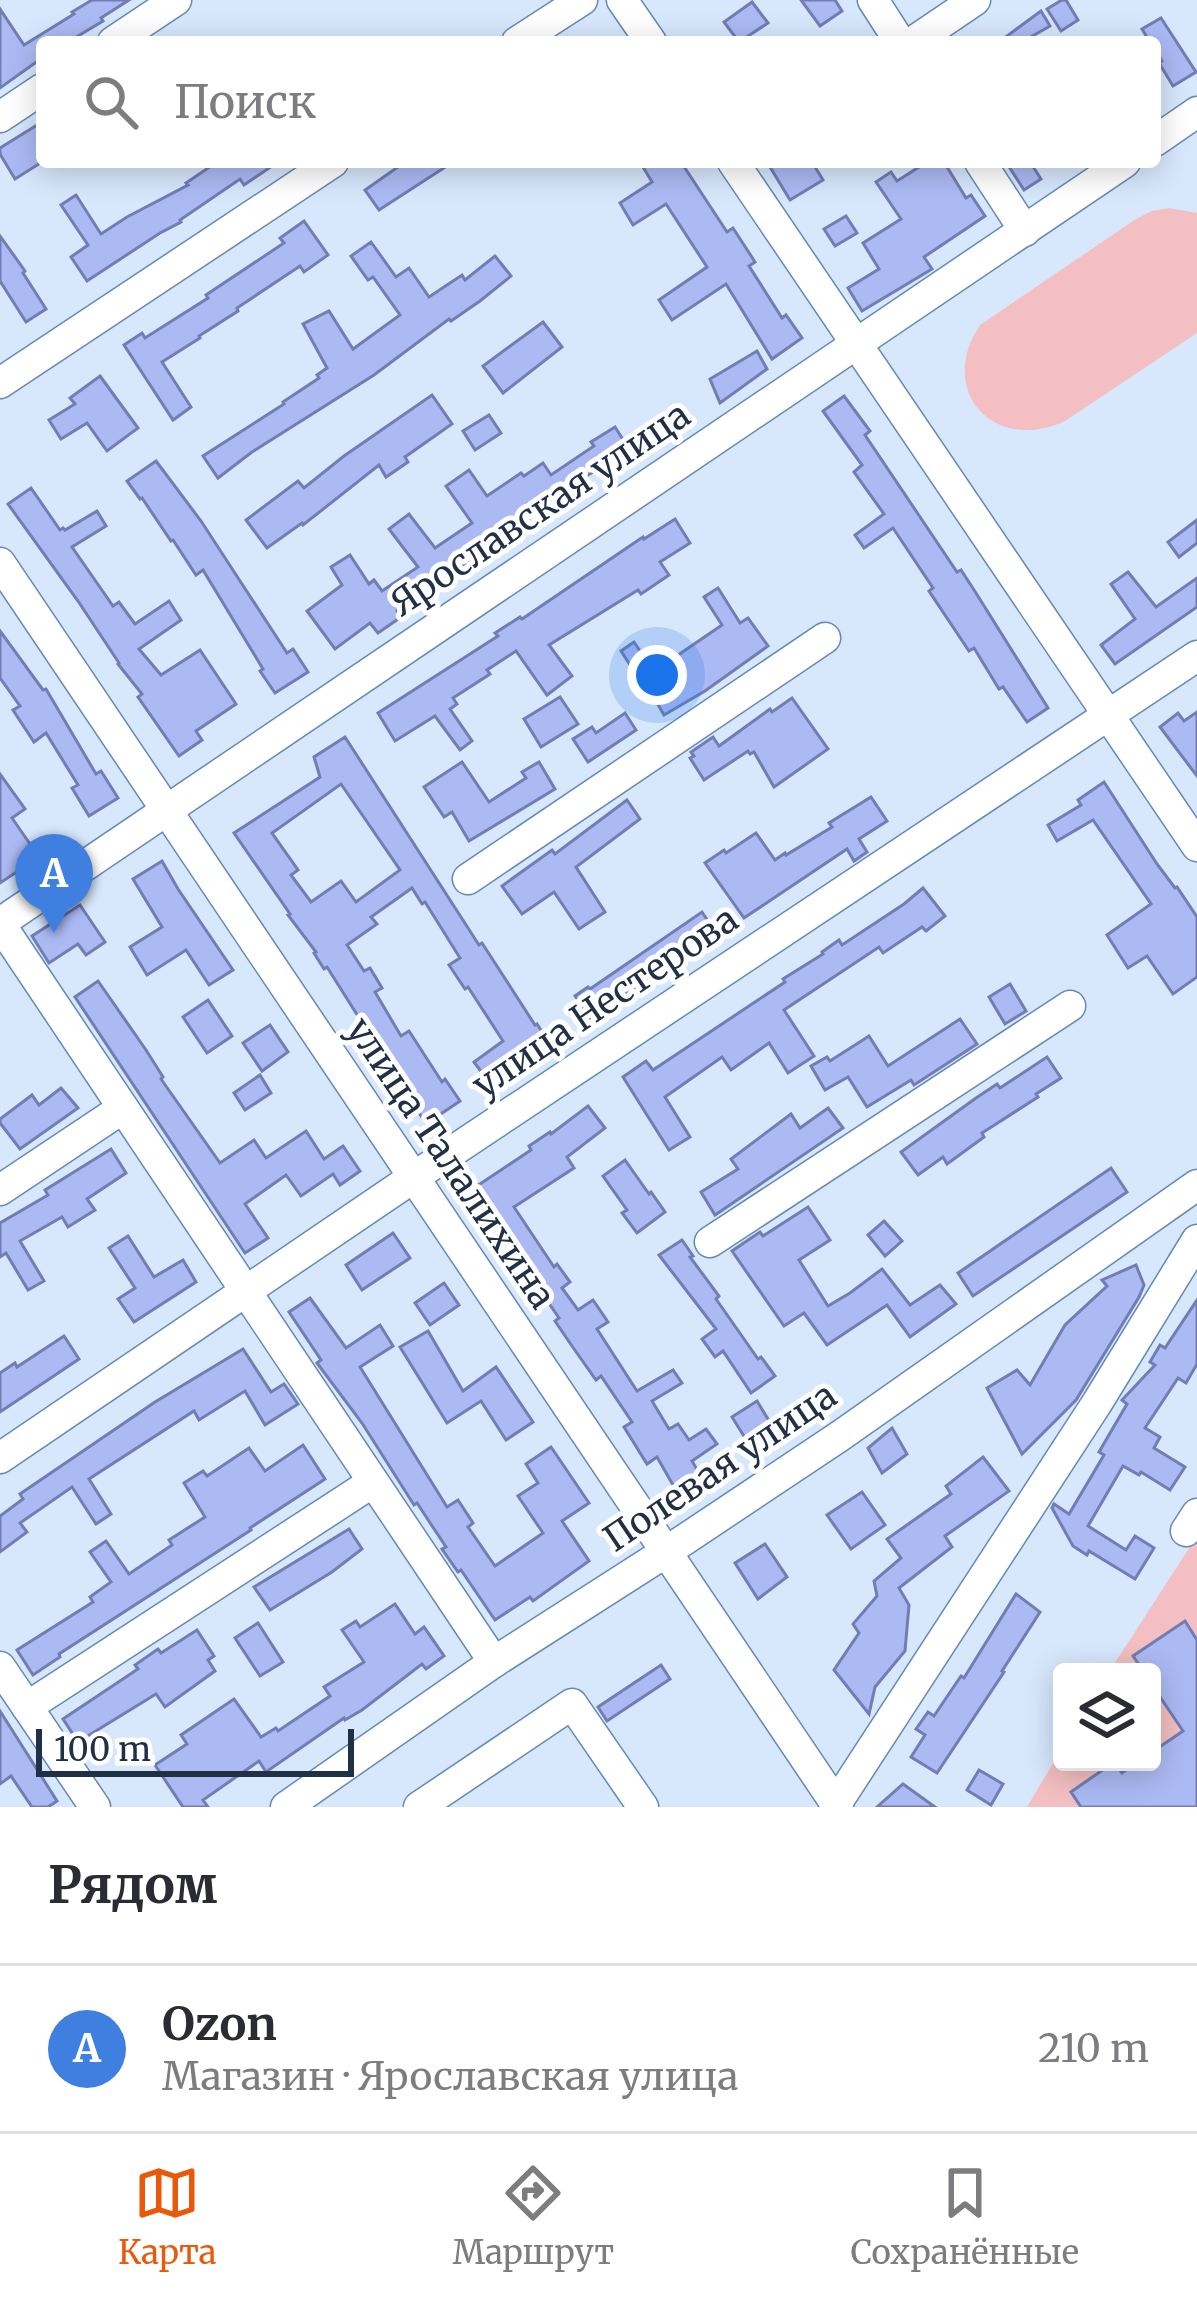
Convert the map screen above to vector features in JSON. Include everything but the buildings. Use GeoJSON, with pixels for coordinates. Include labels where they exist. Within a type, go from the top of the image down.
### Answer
{"type":"FeatureCollection","features":[{"type":"Feature","properties":{"kind":"street"},"geometry":{"type":"LineString","coordinates":[[122,36],[176,0]]}},
{"type":"Feature","properties":{"kind":"street"},"geometry":{"type":"LineString","coordinates":[[526,36],[582,0]]}},
{"type":"Feature","properties":{"kind":"street"},"geometry":{"type":"LineString","coordinates":[[622,0],[647,36]]}},
{"type":"Feature","properties":{"kind":"street"},"geometry":{"type":"LineString","coordinates":[[872,0],[896,36]]}},
{"type":"Feature","properties":{"kind":"street"},"geometry":{"type":"LineString","coordinates":[[922,36],[975,0]]}},
{"type":"Feature","properties":{"kind":"street"},"geometry":{"type":"LineString","coordinates":[[0,117],[36,93]]}},
{"type":"Feature","properties":{"kind":"street"},"geometry":{"type":"LineString","coordinates":[[1161,137],[1197,112]]}},
{"type":"Feature","properties":{"kind":"street"},"geometry":{"type":"LineString","coordinates":[[0,383],[325,168]]}},
{"type":"Feature","properties":{"kind":"street"},"geometry":{"type":"LineString","coordinates":[[737,168],[1197,846]]}},
{"type":"Feature","properties":{"kind":"street"},"geometry":{"type":"LineString","coordinates":[[984,168],[1025,231]]}},
{"type":"Feature","properties":{"kind":"street","name":"Ярославская улица"},"geometry":{"type":"LineString","coordinates":[[0,923],[1115,168]]}},
{"type":"Feature","properties":{"kind":"street","name":"улица Талалихина"},"geometry":{"type":"LineString","coordinates":[[0,563],[837,1805]]}},
{"type":"Feature","properties":{"kind":"street"},"geometry":{"type":"LineString","coordinates":[[468,879],[825,638]]}},
{"type":"Feature","properties":{"kind":"street","name":"улица Нестерова"},"geometry":{"type":"LineString","coordinates":[[0,1458],[1197,656]]}},
{"type":"Feature","properties":{"kind":"street"},"geometry":{"type":"LineString","coordinates":[[0,923],[494,1662]]}},
{"type":"Feature","properties":{"kind":"street"},"geometry":{"type":"LineString","coordinates":[[710,1242],[1070,1006]]}},
{"type":"Feature","properties":{"kind":"street"},"geometry":{"type":"LineString","coordinates":[[0,1190],[123,1108]]}},
{"type":"Feature","properties":{"kind":"street","name":"Полевая улица"},"geometry":{"type":"LineString","coordinates":[[286,1807],[494,1662],[839,1436],[1196,1188]]}},
{"type":"Feature","properties":{"kind":"street"},"geometry":{"type":"LineString","coordinates":[[837,1805],[1197,1240]]}},
{"type":"Feature","properties":{"kind":"street"},"geometry":{"type":"LineString","coordinates":[[27,1707],[374,1482]]}},
{"type":"Feature","properties":{"kind":"street"},"geometry":{"type":"LineString","coordinates":[[0,1666],[94,1807]]}},
{"type":"Feature","properties":{"kind":"street"},"geometry":{"type":"LineString","coordinates":[[419,1807],[572,1704],[643,1807]]}},
{"type":"Feature","properties":{"kind":"shaded area"},"geometry":{"type":"Polygon","coordinates":[[[1169,208],[1197,213],[1197,333],[1065,421],[1039,429],[1016,429],[995,423],[979,410],[965,372],[968,349],[980,325],[1136,219],[1169,208]]]}},
{"type":"Feature","properties":{"kind":"shaded area"},"geometry":{"type":"Polygon","coordinates":[[[1197,1536],[1197,1807],[1027,1807],[1053,1763],[1053,1771],[1161,1771],[1161,1663],[1115,1663],[1197,1536]]]}},
{"type":"Feature","properties":{"kind":"place","name":"Ozon"},"geometry":{"type":"Point","coordinates":[54,933]}}]}
